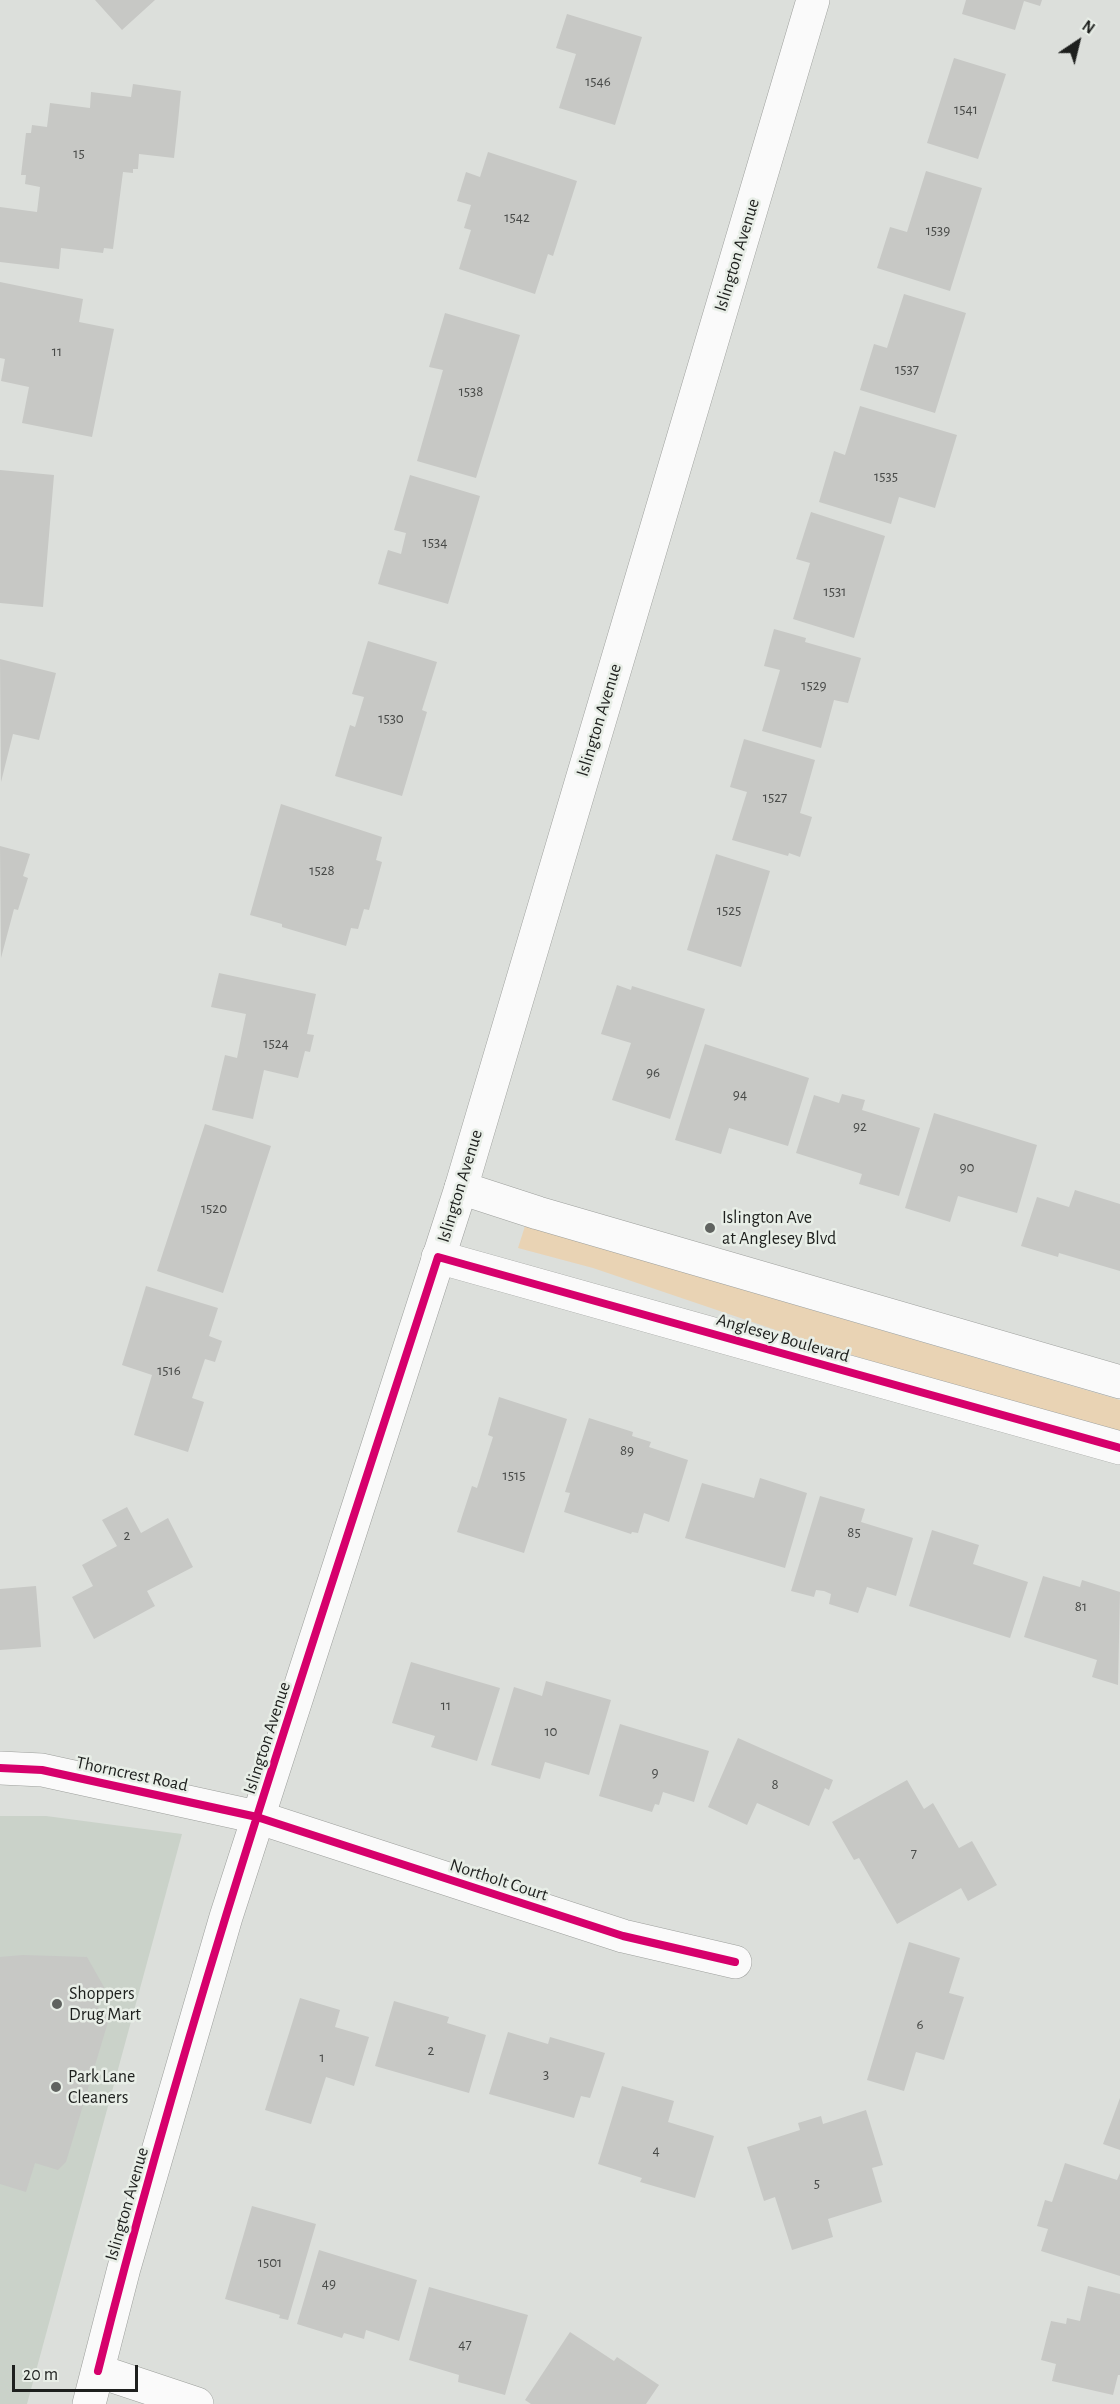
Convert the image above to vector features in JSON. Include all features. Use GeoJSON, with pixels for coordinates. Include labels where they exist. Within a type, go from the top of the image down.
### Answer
{"type":"FeatureCollection","features":[{"type":"Feature","properties":{"kind":"main road","name":"Islington Avenue"},"geometry":{"type":"LineString","coordinates":[[89,2404],[124,2268],[257,1817],[461,1188],[813,0]]}},
{"type":"Feature","properties":{"kind":"main road"},"geometry":{"type":"LineString","coordinates":[[461,1188],[1120,1382]]}},
{"type":"Feature","properties":{"kind":"main road","name":"Anglesey Boulevard"},"geometry":{"type":"LineString","coordinates":[[438,1257],[1120,1448]]}},
{"type":"Feature","properties":{"kind":"main road","name":"Thorncrest Road"},"geometry":{"type":"LineString","coordinates":[[0,1768],[42,1770],[257,1817]]}},
{"type":"Feature","properties":{"kind":"main road","name":"Northolt Court"},"geometry":{"type":"LineString","coordinates":[[257,1817],[623,1935],[735,1962]]}},
{"type":"Feature","properties":{"kind":"main road"},"geometry":{"type":"LineString","coordinates":[[98,2371],[197,2404]]}},
{"type":"Feature","properties":{"kind":"shaded area"},"geometry":{"type":"Polygon","coordinates":[[[525,1226],[1120,1400],[1120,1439],[820,1345],[593,1268],[518,1248],[525,1226]]]}},
{"type":"Feature","properties":{"kind":"shaded area"},"geometry":{"type":"Polygon","coordinates":[[[0,1816],[46,1816],[182,1834],[27,2404],[0,2404],[0,1816]]]}},
{"type":"Feature","properties":{"kind":"building"},"geometry":{"type":"Polygon","coordinates":[[[95,0],[155,0],[122,30],[95,0]]]}},
{"type":"Feature","properties":{"kind":"building"},"geometry":{"type":"Polygon","coordinates":[[[966,0],[1042,0],[1040,6],[1024,1],[1015,30],[962,14],[966,0]]]}},
{"type":"Feature","properties":{"kind":"building"},"geometry":{"type":"Polygon","coordinates":[[[567,14],[642,37],[615,125],[559,108],[576,54],[556,48],[567,14]]]}},
{"type":"Feature","properties":{"kind":"building"},"geometry":{"type":"Polygon","coordinates":[[[954,58],[1006,74],[978,159],[927,143],[954,58]]]}},
{"type":"Feature","properties":{"kind":"building"},"geometry":{"type":"Polygon","coordinates":[[[133,84],[181,91],[174,158],[139,154],[138,169],[133,169],[133,173],[123,172],[113,249],[104,248],[103,253],[61,248],[59,269],[0,262],[0,207],[37,212],[40,187],[25,184],[26,175],[21,175],[26,133],[31,133],[32,125],[47,127],[50,103],[90,108],[91,92],[131,97],[133,84]]]}},
{"type":"Feature","properties":{"kind":"building"},"geometry":{"type":"Polygon","coordinates":[[[488,152],[577,181],[553,256],[548,254],[535,294],[459,269],[471,230],[464,228],[471,205],[457,201],[466,172],[480,177],[488,152]]]}},
{"type":"Feature","properties":{"kind":"building"},"geometry":{"type":"Polygon","coordinates":[[[926,171],[982,188],[950,291],[877,268],[890,227],[907,232],[926,171]]]}},
{"type":"Feature","properties":{"kind":"building"},"geometry":{"type":"Polygon","coordinates":[[[0,282],[83,299],[79,322],[114,329],[92,437],[22,423],[29,387],[1,381],[5,359],[0,358],[0,282]]]}},
{"type":"Feature","properties":{"kind":"building"},"geometry":{"type":"Polygon","coordinates":[[[904,294],[966,313],[935,413],[860,390],[874,344],[887,348],[904,294]]]}},
{"type":"Feature","properties":{"kind":"building"},"geometry":{"type":"Polygon","coordinates":[[[445,313],[520,335],[476,478],[417,461],[443,370],[429,367],[445,313]]]}},
{"type":"Feature","properties":{"kind":"building"},"geometry":{"type":"Polygon","coordinates":[[[860,406],[957,435],[935,508],[899,497],[891,524],[819,502],[834,451],[845,455],[860,406]]]}},
{"type":"Feature","properties":{"kind":"building"},"geometry":{"type":"Polygon","coordinates":[[[0,470],[54,475],[43,607],[0,603],[0,470]]]}},
{"type":"Feature","properties":{"kind":"building"},"geometry":{"type":"Polygon","coordinates":[[[410,475],[480,496],[448,604],[378,584],[388,550],[401,554],[406,533],[394,530],[410,475]]]}},
{"type":"Feature","properties":{"kind":"building"},"geometry":{"type":"Polygon","coordinates":[[[811,512],[885,536],[854,638],[793,619],[810,563],[796,559],[811,512]]]}},
{"type":"Feature","properties":{"kind":"building"},"geometry":{"type":"Polygon","coordinates":[[[774,629],[806,638],[805,642],[861,658],[848,703],[834,700],[821,748],[762,731],[780,670],[764,666],[774,629]]]}},
{"type":"Feature","properties":{"kind":"building"},"geometry":{"type":"Polygon","coordinates":[[[368,641],[437,662],[422,710],[427,712],[402,796],[335,776],[350,725],[355,727],[364,697],[352,694],[368,641]]]}},
{"type":"Feature","properties":{"kind":"building"},"geometry":{"type":"Polygon","coordinates":[[[0,659],[56,673],[39,740],[13,734],[1,782],[0,659]]]}},
{"type":"Feature","properties":{"kind":"building"},"geometry":{"type":"Polygon","coordinates":[[[744,739],[815,760],[800,813],[812,817],[800,857],[789,853],[788,856],[732,840],[747,792],[730,787],[744,739]]]}},
{"type":"Feature","properties":{"kind":"building"},"geometry":{"type":"Polygon","coordinates":[[[281,804],[382,837],[376,860],[382,862],[369,910],[364,909],[358,929],[351,928],[346,946],[250,915],[281,804]]]}},
{"type":"Feature","properties":{"kind":"building"},"geometry":{"type":"Polygon","coordinates":[[[0,846],[30,854],[23,876],[28,878],[18,910],[14,909],[1,958],[0,846]]]}},
{"type":"Feature","properties":{"kind":"building"},"geometry":{"type":"Polygon","coordinates":[[[716,854],[770,871],[741,967],[687,950],[716,854]]]}},
{"type":"Feature","properties":{"kind":"building"},"geometry":{"type":"Polygon","coordinates":[[[219,973],[316,994],[307,1034],[314,1035],[310,1052],[305,1051],[298,1078],[264,1070],[253,1119],[212,1110],[225,1055],[237,1058],[246,1014],[211,1007],[219,973]]]}},
{"type":"Feature","properties":{"kind":"building"},"geometry":{"type":"Polygon","coordinates":[[[617,985],[631,990],[632,986],[705,1009],[670,1119],[612,1100],[631,1043],[601,1034],[617,985]]]}},
{"type":"Feature","properties":{"kind":"building"},"geometry":{"type":"Polygon","coordinates":[[[705,1044],[809,1078],[788,1146],[729,1128],[721,1154],[675,1140],[705,1044]]]}},
{"type":"Feature","properties":{"kind":"building"},"geometry":{"type":"Polygon","coordinates":[[[842,1094],[865,1100],[862,1110],[920,1128],[899,1196],[859,1184],[862,1174],[796,1153],[814,1095],[839,1103],[842,1094]]]}},
{"type":"Feature","properties":{"kind":"building"},"geometry":{"type":"Polygon","coordinates":[[[934,1113],[1037,1145],[1017,1213],[958,1196],[950,1222],[905,1208],[934,1113]]]}},
{"type":"Feature","properties":{"kind":"building"},"geometry":{"type":"Polygon","coordinates":[[[205,1124],[271,1146],[223,1293],[157,1271],[205,1124]]]}},
{"type":"Feature","properties":{"kind":"building"},"geometry":{"type":"Polygon","coordinates":[[[1075,1190],[1120,1204],[1120,1271],[1059,1253],[1058,1257],[1021,1246],[1037,1197],[1069,1207],[1075,1190]]]}},
{"type":"Feature","properties":{"kind":"building"},"geometry":{"type":"Polygon","coordinates":[[[146,1286],[218,1308],[209,1336],[222,1341],[215,1362],[205,1359],[192,1398],[204,1402],[188,1452],[134,1435],[152,1375],[122,1365],[146,1286]]]}},
{"type":"Feature","properties":{"kind":"building"},"geometry":{"type":"Polygon","coordinates":[[[499,1397],[567,1419],[524,1553],[457,1532],[472,1486],[477,1488],[493,1437],[488,1435],[499,1397]]]}},
{"type":"Feature","properties":{"kind":"building"},"geometry":{"type":"Polygon","coordinates":[[[589,1418],[633,1432],[632,1436],[651,1442],[649,1447],[688,1460],[669,1522],[644,1513],[638,1533],[632,1532],[631,1534],[564,1512],[570,1493],[565,1492],[589,1418]]]}},
{"type":"Feature","properties":{"kind":"building"},"geometry":{"type":"Polygon","coordinates":[[[760,1478],[807,1493],[785,1568],[685,1538],[702,1483],[754,1498],[760,1478]]]}},
{"type":"Feature","properties":{"kind":"building"},"geometry":{"type":"Polygon","coordinates":[[[820,1496],[865,1509],[861,1522],[913,1538],[896,1596],[867,1587],[858,1613],[829,1604],[831,1594],[824,1591],[816,1590],[814,1597],[791,1591],[820,1496]]]}},
{"type":"Feature","properties":{"kind":"building"},"geometry":{"type":"Polygon","coordinates":[[[127,1507],[141,1533],[168,1518],[193,1567],[147,1591],[155,1606],[94,1639],[72,1597],[93,1586],[82,1565],[117,1546],[102,1520],[127,1507]]]}},
{"type":"Feature","properties":{"kind":"building"},"geometry":{"type":"Polygon","coordinates":[[[932,1530],[979,1545],[973,1564],[1028,1582],[1010,1638],[909,1606],[932,1530]]]}},
{"type":"Feature","properties":{"kind":"building"},"geometry":{"type":"Polygon","coordinates":[[[1043,1576],[1080,1587],[1082,1580],[1120,1592],[1118,1685],[1092,1677],[1097,1660],[1024,1637],[1043,1576]]]}},
{"type":"Feature","properties":{"kind":"building"},"geometry":{"type":"Polygon","coordinates":[[[36,1586],[41,1647],[0,1650],[0,1589],[36,1586]]]}},
{"type":"Feature","properties":{"kind":"building"},"geometry":{"type":"Polygon","coordinates":[[[411,1662],[500,1688],[477,1761],[431,1747],[435,1736],[392,1723],[411,1662]]]}},
{"type":"Feature","properties":{"kind":"building"},"geometry":{"type":"Polygon","coordinates":[[[546,1681],[611,1700],[589,1775],[545,1762],[540,1779],[491,1765],[514,1687],[542,1696],[546,1681]]]}},
{"type":"Feature","properties":{"kind":"building"},"geometry":{"type":"Polygon","coordinates":[[[620,1724],[709,1751],[694,1802],[663,1792],[659,1805],[655,1804],[652,1812],[599,1796],[620,1724]]]}},
{"type":"Feature","properties":{"kind":"building"},"geometry":{"type":"Polygon","coordinates":[[[738,1738],[833,1780],[829,1790],[825,1788],[809,1826],[757,1803],[747,1825],[708,1807],[738,1738]]]}},
{"type":"Feature","properties":{"kind":"building"},"geometry":{"type":"Polygon","coordinates":[[[907,1780],[924,1809],[933,1803],[959,1848],[972,1841],[997,1885],[968,1901],[961,1888],[897,1924],[859,1858],[854,1860],[832,1822],[907,1780]]]}},
{"type":"Feature","properties":{"kind":"building"},"geometry":{"type":"Polygon","coordinates":[[[909,1942],[960,1958],[949,1993],[964,1997],[944,2060],[916,2052],[904,2091],[867,2080],[909,1942]]]}},
{"type":"Feature","properties":{"kind":"building"},"geometry":{"type":"Polygon","coordinates":[[[23,1955],[87,1957],[104,1987],[98,2008],[111,2012],[66,2162],[58,2170],[35,2163],[26,2192],[0,2184],[0,1957],[23,1955]]]}},
{"type":"Feature","properties":{"kind":"building"},"geometry":{"type":"Polygon","coordinates":[[[300,1998],[340,2010],[335,2027],[369,2037],[354,2086],[326,2077],[311,2124],[265,2110],[300,1998]]]}},
{"type":"Feature","properties":{"kind":"building"},"geometry":{"type":"Polygon","coordinates":[[[394,2001],[449,2017],[447,2023],[486,2035],[469,2093],[375,2066],[394,2001]]]}},
{"type":"Feature","properties":{"kind":"building"},"geometry":{"type":"Polygon","coordinates":[[[508,2032],[548,2044],[550,2037],[605,2053],[590,2098],[581,2096],[574,2118],[489,2094],[508,2032]]]}},
{"type":"Feature","properties":{"kind":"building"},"geometry":{"type":"Polygon","coordinates":[[[622,2086],[674,2101],[668,2122],[714,2136],[695,2198],[640,2182],[642,2178],[598,2164],[622,2086]]]}},
{"type":"Feature","properties":{"kind":"building"},"geometry":{"type":"Polygon","coordinates":[[[1120,2098],[1120,2150],[1103,2144],[1120,2098]]]}},
{"type":"Feature","properties":{"kind":"building"},"geometry":{"type":"Polygon","coordinates":[[[866,2110],[883,2165],[872,2168],[882,2202],[828,2219],[833,2237],[792,2250],[775,2197],[764,2201],[747,2147],[800,2130],[798,2123],[821,2116],[823,2124],[866,2110]]]}},
{"type":"Feature","properties":{"kind":"building"},"geometry":{"type":"Polygon","coordinates":[[[1065,2163],[1117,2180],[1120,2173],[1120,2276],[1041,2251],[1048,2229],[1037,2226],[1045,2200],[1052,2202],[1065,2163]]]}},
{"type":"Feature","properties":{"kind":"building"},"geometry":{"type":"Polygon","coordinates":[[[252,2206],[316,2224],[288,2320],[279,2318],[280,2315],[225,2299],[252,2206]]]}},
{"type":"Feature","properties":{"kind":"building"},"geometry":{"type":"Polygon","coordinates":[[[319,2250],[417,2280],[399,2341],[366,2330],[364,2339],[344,2333],[342,2338],[297,2324],[319,2250]]]}},
{"type":"Feature","properties":{"kind":"building"},"geometry":{"type":"Polygon","coordinates":[[[1088,2286],[1120,2294],[1120,2375],[1118,2375],[1113,2395],[1052,2381],[1056,2364],[1041,2360],[1051,2321],[1066,2324],[1067,2318],[1080,2321],[1088,2286]]]}},
{"type":"Feature","properties":{"kind":"building"},"geometry":{"type":"Polygon","coordinates":[[[429,2287],[528,2315],[505,2395],[458,2382],[459,2375],[409,2360],[429,2287]]]}},
{"type":"Feature","properties":{"kind":"building"},"geometry":{"type":"Polygon","coordinates":[[[570,2332],[614,2361],[617,2357],[659,2385],[646,2404],[531,2404],[525,2400],[570,2332]]]}},
{"type":"Feature","properties":{"kind":"cycle path"},"geometry":{"type":"LineString","coordinates":[[98,2371],[174,2090],[216,1950],[303,1672],[438,1257],[1120,1448]]}},
{"type":"Feature","properties":{"kind":"cycle path"},"geometry":{"type":"LineString","coordinates":[[0,1768],[42,1770],[257,1817],[623,1936],[735,1962]]}},
{"type":"Feature","properties":{"kind":"place","name":"Islington Ave at Anglesey Blvd"},"geometry":{"type":"Point","coordinates":[710,1228]}},
{"type":"Feature","properties":{"kind":"place","name":"Shoppers Drug Mart"},"geometry":{"type":"Point","coordinates":[57,2004]}},
{"type":"Feature","properties":{"kind":"place","name":"Park Lane Cleaners"},"geometry":{"type":"Point","coordinates":[56,2087]}}]}
